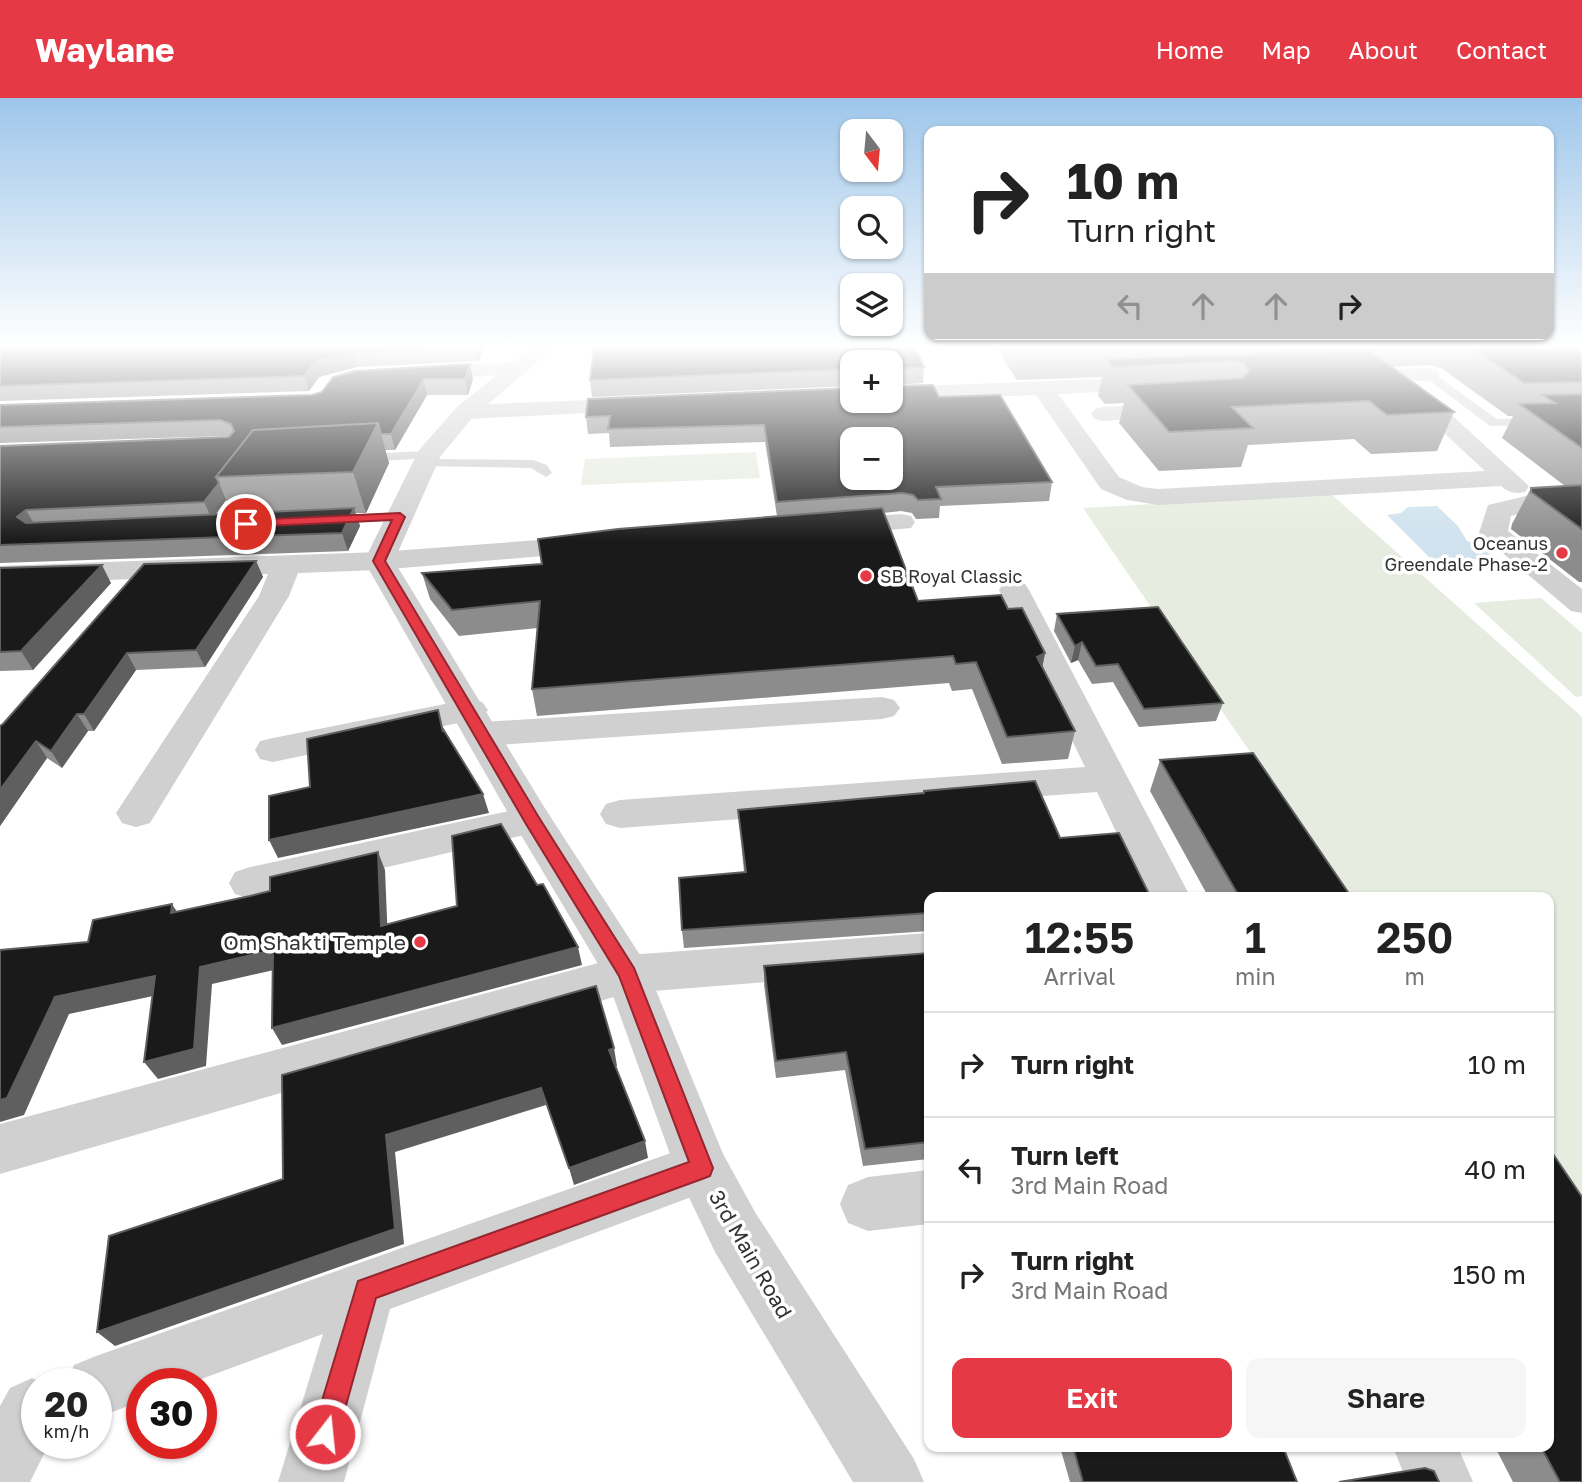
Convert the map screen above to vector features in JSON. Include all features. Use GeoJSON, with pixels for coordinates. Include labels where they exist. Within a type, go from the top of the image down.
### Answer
{"type":"FeatureCollection","features":[{"type":"Feature","properties":{"kind":"street"},"geometry":{"type":"LineString","coordinates":[[379,561],[427,459],[465,412],[475,412]]}},
{"type":"Feature","properties":{"kind":"street"},"geometry":{"type":"LineString","coordinates":[[1059,412],[1110,483],[1136,494],[1158,497],[1504,478]]}},
{"type":"Feature","properties":{"kind":"street"},"geometry":{"type":"LineString","coordinates":[[1103,414],[1149,412]]}},
{"type":"Feature","properties":{"kind":"street"},"geometry":{"type":"LineString","coordinates":[[1434,412],[1504,478],[1538,501]]}},
{"type":"Feature","properties":{"kind":"street"},"geometry":{"type":"LineString","coordinates":[[1582,500],[1538,501],[1498,511],[1493,533],[1582,604]]}},
{"type":"Feature","properties":{"kind":"street"},"geometry":{"type":"LineString","coordinates":[[805,529],[901,522]]}},
{"type":"Feature","properties":{"kind":"street"},"geometry":{"type":"LineString","coordinates":[[0,575],[379,561],[612,543]]}},
{"type":"Feature","properties":{"kind":"street","name":"3rd Main Road"},"geometry":{"type":"LineString","coordinates":[[379,561],[532,820],[628,974],[702,1168],[735,1232],[891,1482]]}},
{"type":"Feature","properties":{"kind":"street"},"geometry":{"type":"LineString","coordinates":[[136,813],[274,596],[287,564]]}},
{"type":"Feature","properties":{"kind":"street"},"geometry":{"type":"LineString","coordinates":[[116,600],[143,569]]}},
{"type":"Feature","properties":{"kind":"street"},"geometry":{"type":"LineString","coordinates":[[1014,590],[1167,892]]}},
{"type":"Feature","properties":{"kind":"street"},"geometry":{"type":"LineString","coordinates":[[273,750],[476,722],[883,708]]}},
{"type":"Feature","properties":{"kind":"street"},"geometry":{"type":"LineString","coordinates":[[620,814],[1109,778]]}},
{"type":"Feature","properties":{"kind":"street"},"geometry":{"type":"LineString","coordinates":[[250,883],[532,820]]}},
{"type":"Feature","properties":{"kind":"street"},"geometry":{"type":"LineString","coordinates":[[0,1149],[628,974],[924,951]]}},
{"type":"Feature","properties":{"kind":"street"},"geometry":{"type":"LineString","coordinates":[[112,1381],[702,1168]]}},
{"type":"Feature","properties":{"kind":"street"},"geometry":{"type":"LineString","coordinates":[[868,1204],[924,1198]]}},
{"type":"Feature","properties":{"kind":"street"},"geometry":{"type":"LineString","coordinates":[[311,1482],[366,1290]]}},
{"type":"Feature","properties":{"kind":"street"},"geometry":{"type":"LineString","coordinates":[[0,1473],[21,1418]]}},
{"type":"Feature","properties":{"kind":"street"},"geometry":{"type":"LineString","coordinates":[[1427,1452],[1440,1482]]}},
{"type":"Feature","properties":{"kind":"lane"},"geometry":{"type":"LineString","coordinates":[[1478,412],[1494,424],[1582,421]]}},
{"type":"Feature","properties":{"kind":"lane"},"geometry":{"type":"LineString","coordinates":[[346,458],[533,464],[546,473]]}},
{"type":"Feature","properties":{"kind":"lane"},"geometry":{"type":"LineString","coordinates":[[314,520],[400,517]]}},
{"type":"Feature","properties":{"kind":"shaded area"},"geometry":{"type":"Polygon","coordinates":[[[756,452],[760,478],[581,485],[585,459],[756,452]]]}},
{"type":"Feature","properties":{"kind":"shaded area"},"geometry":{"type":"Polygon","coordinates":[[[1331,494],[1582,717],[1582,1235],[1554,1193],[1554,892],[1346,892],[1083,508],[1331,494]]]}},
{"type":"Feature","properties":{"kind":"shaded area"},"geometry":{"type":"Polygon","coordinates":[[[1541,598],[1582,633],[1582,696],[1576,697],[1474,603],[1541,598]]]}},
{"type":"Feature","properties":{"kind":"water"},"geometry":{"type":"Polygon","coordinates":[[[1437,506],[1458,526],[1467,541],[1490,549],[1489,560],[1473,559],[1468,570],[1433,561],[1387,515],[1401,513],[1408,507],[1437,506]]]}},
{"type":"Feature","properties":{"kind":"building"},"geometry":{"type":"Polygon","coordinates":[[[0,412],[404,412],[391,434],[381,434],[378,423],[253,430],[216,477],[219,483],[204,502],[26,510],[17,517],[26,523],[354,508],[342,533],[0,545],[0,446],[229,437],[234,431],[231,424],[220,420],[0,427],[0,412]]]}},
{"type":"Feature","properties":{"kind":"building"},"geometry":{"type":"Polygon","coordinates":[[[587,412],[1010,412],[1052,482],[936,487],[941,499],[918,500],[913,495],[902,493],[777,502],[764,425],[608,429],[610,416],[586,417],[587,412]]]}},
{"type":"Feature","properties":{"kind":"building"},"geometry":{"type":"Polygon","coordinates":[[[1151,412],[1237,412],[1253,428],[1169,432],[1151,412]]]}},
{"type":"Feature","properties":{"kind":"building"},"geometry":{"type":"Polygon","coordinates":[[[1383,412],[1454,412],[1387,415],[1383,412]]]}},
{"type":"Feature","properties":{"kind":"building"},"geometry":{"type":"Polygon","coordinates":[[[1530,412],[1582,412],[1582,448],[1530,412]]]}},
{"type":"Feature","properties":{"kind":"building"},"geometry":{"type":"Polygon","coordinates":[[[378,423],[353,472],[216,477],[253,430],[378,423]]]}},
{"type":"Feature","properties":{"kind":"building"},"geometry":{"type":"Polygon","coordinates":[[[1582,485],[1582,529],[1531,492],[1531,488],[1582,485]]]}},
{"type":"Feature","properties":{"kind":"building"},"geometry":{"type":"Polygon","coordinates":[[[882,508],[918,601],[1001,595],[1008,609],[1022,608],[1045,653],[1037,657],[1075,731],[1007,737],[976,662],[956,664],[953,656],[532,689],[540,601],[452,610],[422,573],[542,564],[538,539],[618,529],[882,508]]]}},
{"type":"Feature","properties":{"kind":"building"},"geometry":{"type":"Polygon","coordinates":[[[256,561],[196,650],[127,653],[84,714],[77,714],[51,751],[36,741],[0,790],[0,726],[144,564],[256,561]]]}},
{"type":"Feature","properties":{"kind":"building"},"geometry":{"type":"Polygon","coordinates":[[[102,565],[21,651],[0,652],[0,568],[102,565]]]}},
{"type":"Feature","properties":{"kind":"building"},"geometry":{"type":"Polygon","coordinates":[[[1158,607],[1223,703],[1144,709],[1118,664],[1096,666],[1082,642],[1075,646],[1057,614],[1158,607]]]}},
{"type":"Feature","properties":{"kind":"building"},"geometry":{"type":"Polygon","coordinates":[[[438,710],[443,732],[443,729],[483,794],[269,840],[269,796],[310,787],[307,739],[438,710]]]}},
{"type":"Feature","properties":{"kind":"building"},"geometry":{"type":"Polygon","coordinates":[[[1253,753],[1348,892],[1237,892],[1160,760],[1253,753]]]}},
{"type":"Feature","properties":{"kind":"building"},"geometry":{"type":"Polygon","coordinates":[[[1035,781],[1060,838],[1119,833],[1148,892],[924,892],[924,913],[682,930],[679,878],[746,872],[738,810],[1035,781]]]}},
{"type":"Feature","properties":{"kind":"building"},"geometry":{"type":"Polygon","coordinates":[[[501,824],[537,885],[543,884],[578,947],[272,1028],[273,950],[200,967],[194,1049],[144,1062],[155,976],[55,997],[7,1098],[0,1100],[0,950],[88,942],[93,920],[172,904],[171,913],[250,896],[270,891],[270,877],[378,852],[381,926],[457,906],[452,836],[501,824]]]}},
{"type":"Feature","properties":{"kind":"building"},"geometry":{"type":"Polygon","coordinates":[[[924,953],[924,1143],[865,1149],[846,1052],[776,1061],[764,966],[924,953]]]}},
{"type":"Feature","properties":{"kind":"building"},"geometry":{"type":"Polygon","coordinates":[[[596,986],[614,1048],[609,1050],[645,1141],[569,1168],[541,1088],[386,1135],[395,1229],[97,1332],[109,1236],[283,1179],[282,1075],[596,986]]]}},
{"type":"Feature","properties":{"kind":"building"},"geometry":{"type":"Polygon","coordinates":[[[1554,1155],[1582,1197],[1582,1482],[1560,1482],[1544,1452],[1554,1452],[1554,1155]]]}},
{"type":"Feature","properties":{"kind":"building"},"geometry":{"type":"Polygon","coordinates":[[[1074,1452],[1285,1452],[1297,1482],[1083,1482],[1074,1452]]]}},
{"type":"Feature","properties":{"kind":"building"},"geometry":{"type":"Polygon","coordinates":[[[1425,1468],[1434,1471],[1439,1482],[1339,1482],[1425,1468]]]}},
{"type":"Feature","properties":{"kind":"place","name":"Oceanus Greendale Phase-2"},"geometry":{"type":"Point","coordinates":[1562,553]}},
{"type":"Feature","properties":{"kind":"place","name":"SB Royal Classic"},"geometry":{"type":"Point","coordinates":[866,576]}},
{"type":"Feature","properties":{"kind":"place","name":"Om Shakti Temple"},"geometry":{"type":"Point","coordinates":[420,942]}},
{"type":"Feature","properties":{"kind":"route"},"geometry":{"type":"LineString","coordinates":[[246,524],[400,517],[379,561],[470,710],[532,820],[628,974],[702,1168],[366,1290],[325,1434]]}}]}
